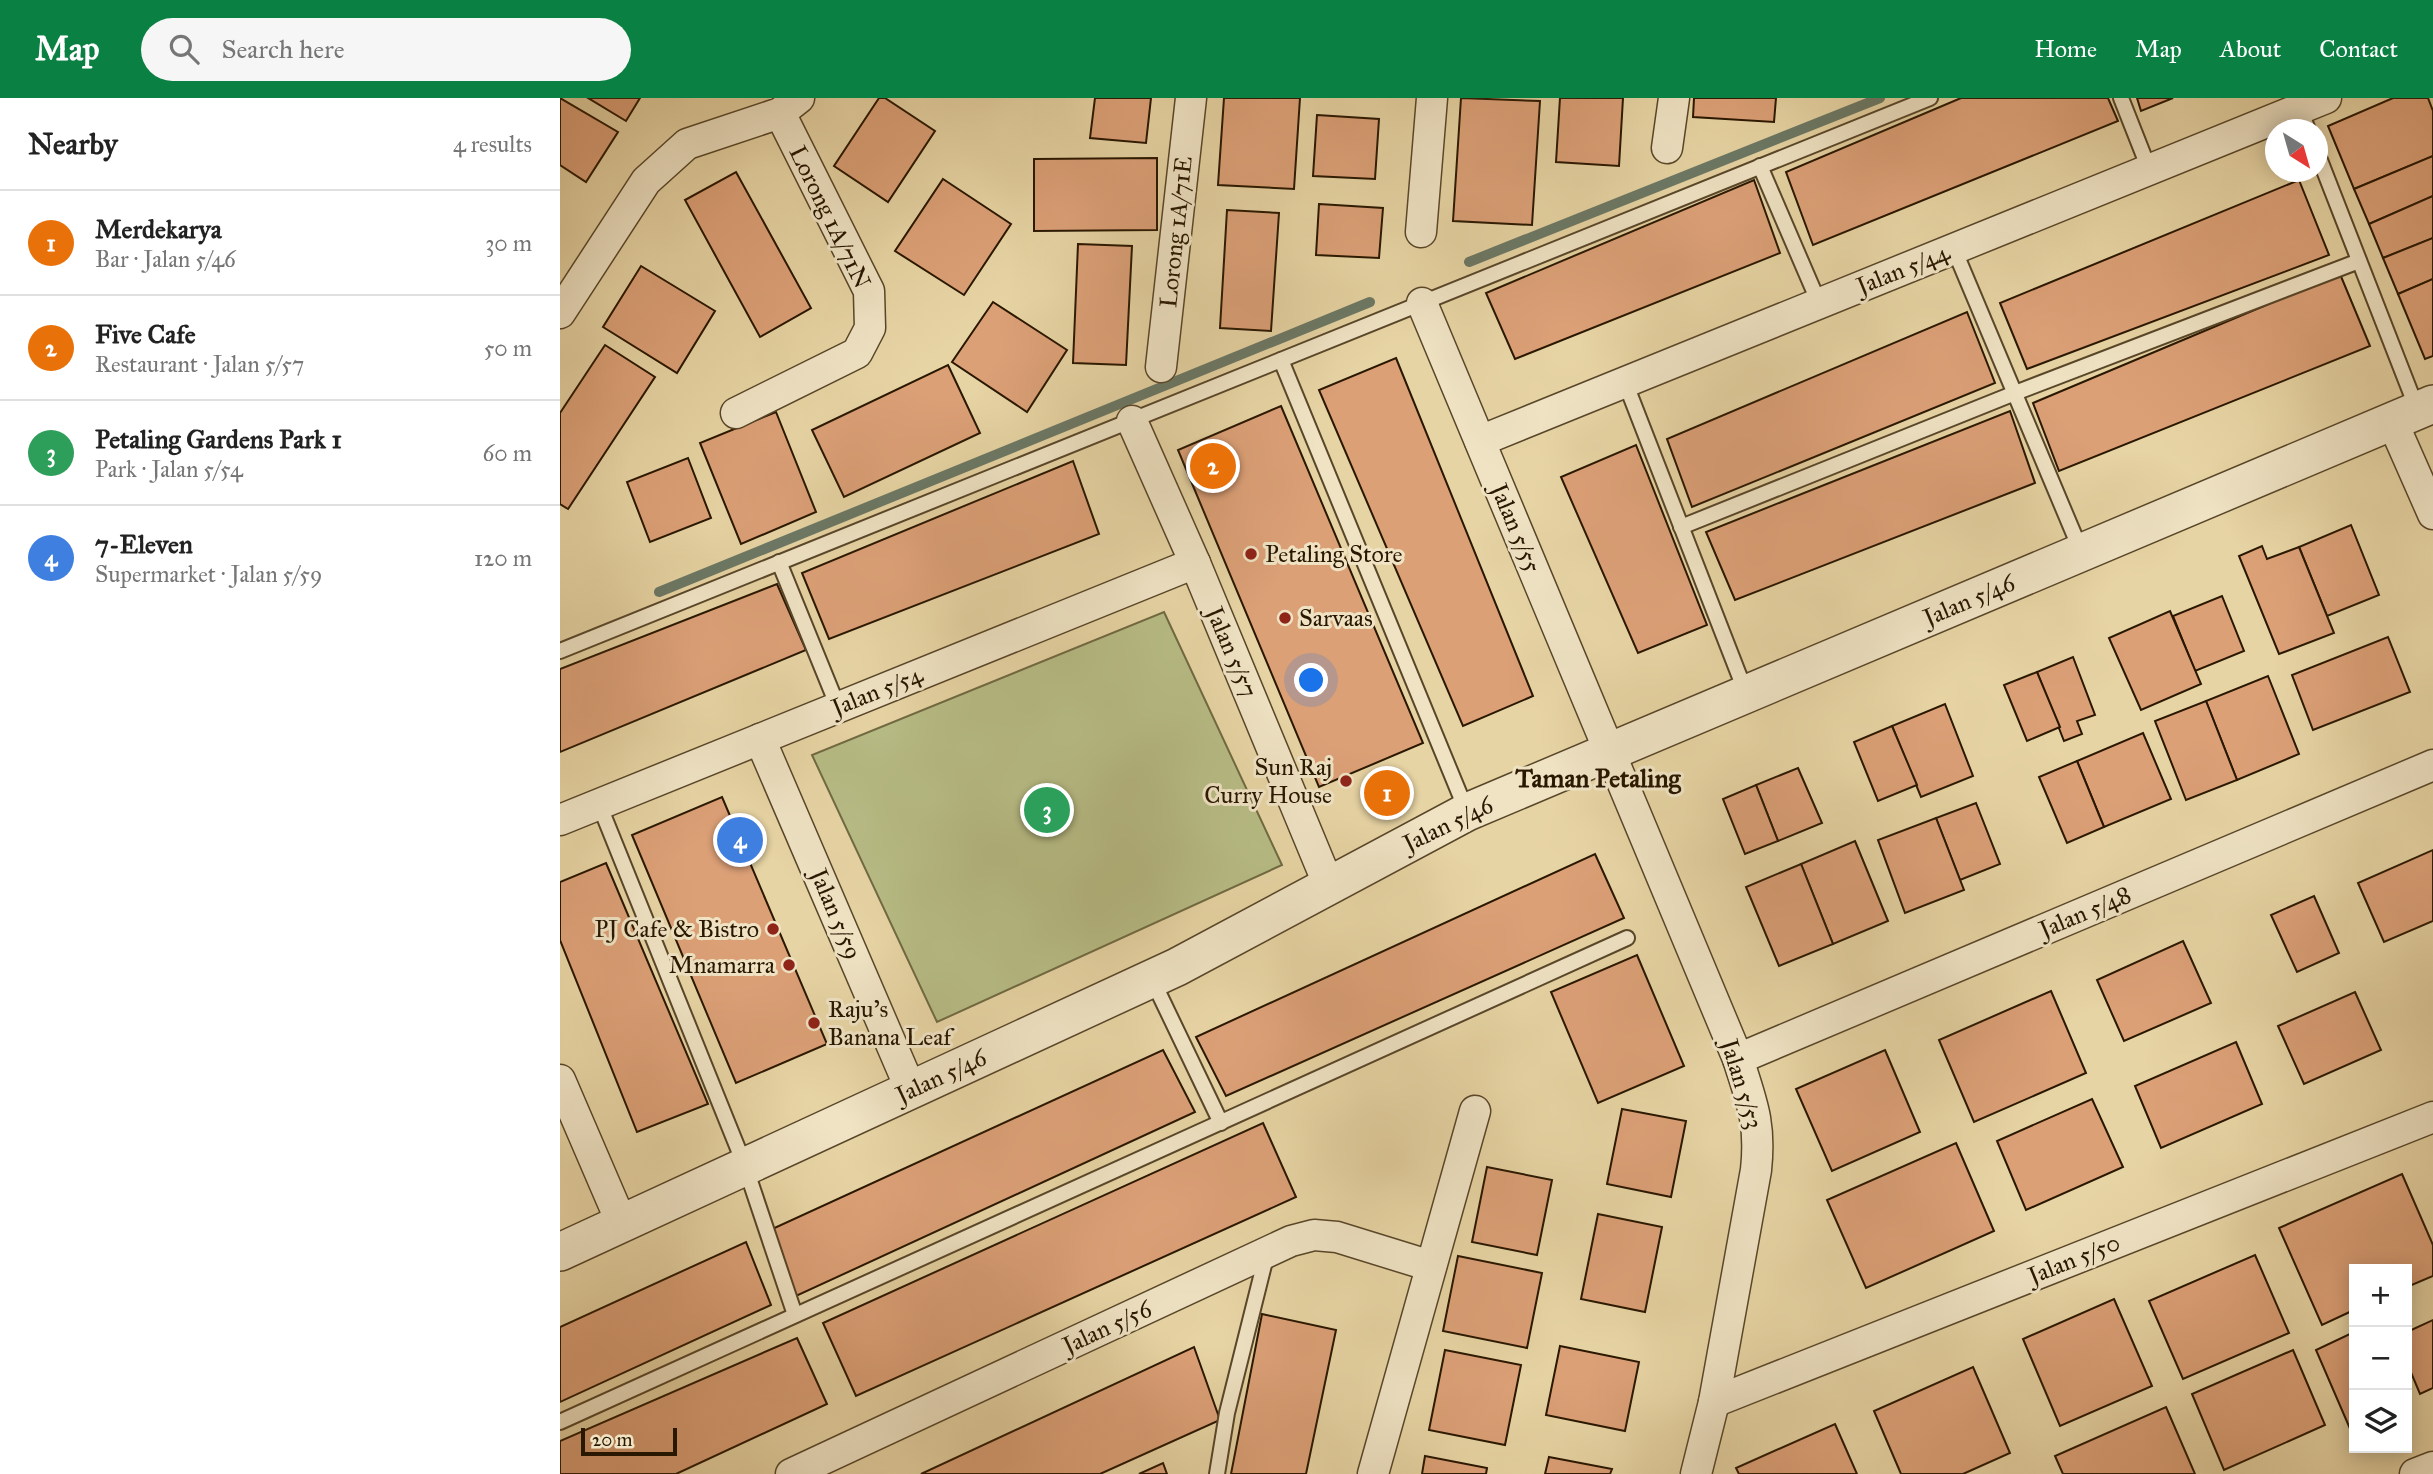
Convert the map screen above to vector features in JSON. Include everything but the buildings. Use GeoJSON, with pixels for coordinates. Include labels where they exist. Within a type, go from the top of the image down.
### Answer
{"type":"FeatureCollection","features":[{"type":"Feature","properties":{"kind":"street","name":"Lorong 1A/71E"},"geometry":{"type":"LineString","coordinates":[[1161,367],[1191,98]]}},
{"type":"Feature","properties":{"kind":"street"},"geometry":{"type":"LineString","coordinates":[[1421,232],[1432,98]]}},
{"type":"Feature","properties":{"kind":"street"},"geometry":{"type":"LineString","coordinates":[[1667,148],[1674,98]]}},
{"type":"Feature","properties":{"kind":"street"},"geometry":{"type":"LineString","coordinates":[[560,313],[646,181],[687,144],[790,105]]}},
{"type":"Feature","properties":{"kind":"street","name":"Lorong 1A/71N"},"geometry":{"type":"LineString","coordinates":[[736,413],[857,353],[870,328],[869,291],[790,105]]}},
{"type":"Feature","properties":{"kind":"street","name":"Jalan 5/44"},"geometry":{"type":"LineString","coordinates":[[1480,441],[2149,170],[2311,112]]}},
{"type":"Feature","properties":{"kind":"street","name":"Jalan 5/55"},"geometry":{"type":"LineString","coordinates":[[1422,303],[1610,752]]}},
{"type":"Feature","properties":{"kind":"street"},"geometry":{"type":"LineString","coordinates":[[2414,412],[2433,514]]}},
{"type":"Feature","properties":{"kind":"street","name":"Jalan 5/46"},"geometry":{"type":"LineString","coordinates":[[560,1252],[1177,967],[1467,812],[2414,412]]}},
{"type":"Feature","properties":{"kind":"street","name":"Jalan 5/57"},"geometry":{"type":"LineString","coordinates":[[1132,421],[1195,563],[1329,886]]}},
{"type":"Feature","properties":{"kind":"street","name":"Jalan 5/54"},"geometry":{"type":"LineString","coordinates":[[560,820],[1195,563]]}},
{"type":"Feature","properties":{"kind":"street","name":"Jalan 5/59"},"geometry":{"type":"LineString","coordinates":[[760,739],[911,1090]]}},
{"type":"Feature","properties":{"kind":"street","name":"Jalan 5/53"},"geometry":{"type":"LineString","coordinates":[[1610,752],[1738,1059],[1757,1118],[1759,1140],[1756,1170],[1714,1402],[1696,1474]]}},
{"type":"Feature","properties":{"kind":"street","name":"Jalan 5/48"},"geometry":{"type":"LineString","coordinates":[[1738,1059],[2433,765]]}},
{"type":"Feature","properties":{"kind":"street"},"geometry":{"type":"LineString","coordinates":[[560,1080],[622,1224]]}},
{"type":"Feature","properties":{"kind":"street"},"geometry":{"type":"LineString","coordinates":[[1373,1474],[1475,1111]]}},
{"type":"Feature","properties":{"kind":"street","name":"Jalan 5/50"},"geometry":{"type":"LineString","coordinates":[[1714,1402],[2433,1117]]}},
{"type":"Feature","properties":{"kind":"street","name":"Jalan 5/56"},"geometry":{"type":"LineString","coordinates":[[791,1474],[1291,1241],[1314,1235],[1337,1237],[1431,1266]]}},
{"type":"Feature","properties":{"kind":"street"},"geometry":{"type":"LineString","coordinates":[[2415,1474],[2433,1467]]}},
{"type":"Feature","properties":{"kind":"lane"},"geometry":{"type":"LineString","coordinates":[[560,651],[1930,98]]}},
{"type":"Feature","properties":{"kind":"lane"},"geometry":{"type":"LineString","coordinates":[[2121,98],[2149,170]]}},
{"type":"Feature","properties":{"kind":"lane"},"geometry":{"type":"LineString","coordinates":[[1760,166],[1819,303]]}},
{"type":"Feature","properties":{"kind":"lane"},"geometry":{"type":"LineString","coordinates":[[2328,181],[2414,412]]}},
{"type":"Feature","properties":{"kind":"lane"},"geometry":{"type":"LineString","coordinates":[[1954,249],[2081,553]]}},
{"type":"Feature","properties":{"kind":"lane"},"geometry":{"type":"LineString","coordinates":[[1681,527],[2015,393],[2359,261]]}},
{"type":"Feature","properties":{"kind":"lane"},"geometry":{"type":"LineString","coordinates":[[1281,360],[1467,812]]}},
{"type":"Feature","properties":{"kind":"lane"},"geometry":{"type":"LineString","coordinates":[[1625,382],[1747,694]]}},
{"type":"Feature","properties":{"kind":"lane"},"geometry":{"type":"LineString","coordinates":[[779,562],[838,707]]}},
{"type":"Feature","properties":{"kind":"lane"},"geometry":{"type":"LineString","coordinates":[[599,804],[746,1166],[795,1315]]}},
{"type":"Feature","properties":{"kind":"lane"},"geometry":{"type":"LineString","coordinates":[[560,1422],[1627,938]]}},
{"type":"Feature","properties":{"kind":"lane"},"geometry":{"type":"LineString","coordinates":[[1151,978],[1221,1123]]}},
{"type":"Feature","properties":{"kind":"lane"},"geometry":{"type":"LineString","coordinates":[[1217,1474],[1227,1413],[1267,1252]]}},
{"type":"Feature","properties":{"kind":"green space"},"geometry":{"type":"Polygon","coordinates":[[[1164,612],[1282,865],[937,1022],[812,755],[1164,612]]]}},
{"type":"Feature","properties":{"kind":"waterway"},"geometry":{"type":"LineString","coordinates":[[1469,262],[1880,98]]}},
{"type":"Feature","properties":{"kind":"waterway"},"geometry":{"type":"LineString","coordinates":[[659,592],[1370,302]]}},
{"type":"Feature","properties":{"kind":"place","name":"Five Cafe"},"geometry":{"type":"Point","coordinates":[1213,466]}},
{"type":"Feature","properties":{"kind":"place","name":"Petaling Store"},"geometry":{"type":"Point","coordinates":[1251,554]}},
{"type":"Feature","properties":{"kind":"place","name":"Sarvaas"},"geometry":{"type":"Point","coordinates":[1285,618]}},
{"type":"Feature","properties":{"kind":"place","name":"Sun Raj Curry House"},"geometry":{"type":"Point","coordinates":[1346,781]}},
{"type":"Feature","properties":{"kind":"place","name":"Merdekarya"},"geometry":{"type":"Point","coordinates":[1387,793]}},
{"type":"Feature","properties":{"kind":"place","name":"Petaling Gardens Park 1"},"geometry":{"type":"Point","coordinates":[1047,810]}},
{"type":"Feature","properties":{"kind":"place","name":"7-Eleven"},"geometry":{"type":"Point","coordinates":[740,840]}},
{"type":"Feature","properties":{"kind":"place","name":"PJ Cafe & Bistro"},"geometry":{"type":"Point","coordinates":[773,929]}},
{"type":"Feature","properties":{"kind":"place","name":"Mnamarra"},"geometry":{"type":"Point","coordinates":[789,965]}},
{"type":"Feature","properties":{"kind":"place","name":"Raju's Banana Leaf"},"geometry":{"type":"Point","coordinates":[814,1023]}},
{"type":"Feature","properties":{"kind":"district","name":"Taman Petaling"},"geometry":{"type":"Point","coordinates":[1598,778]}}]}
